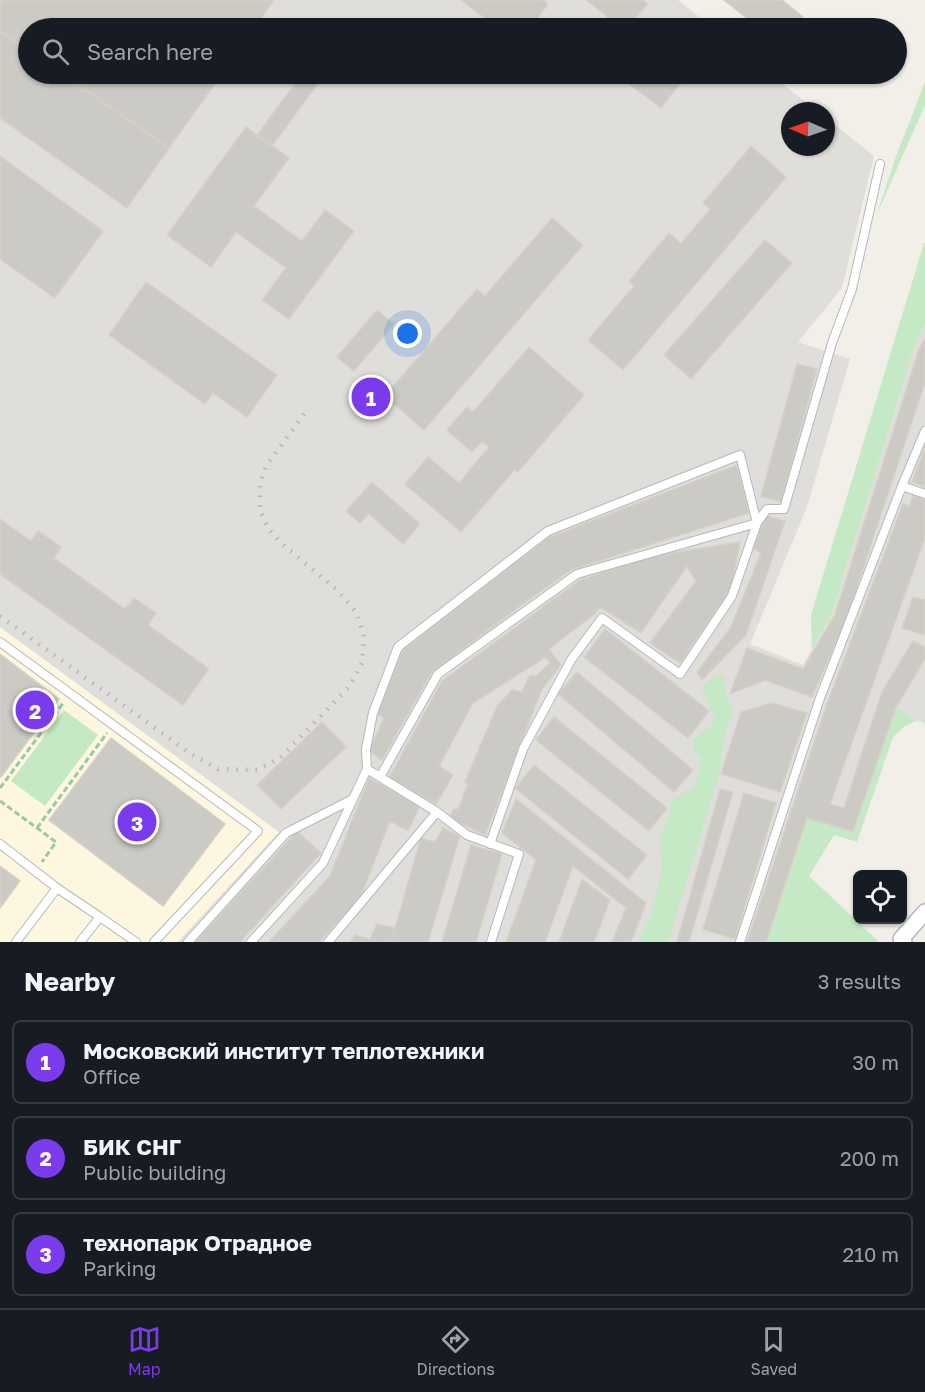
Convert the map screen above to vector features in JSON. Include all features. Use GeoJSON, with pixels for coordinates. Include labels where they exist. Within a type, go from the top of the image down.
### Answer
{"type":"FeatureCollection","features":[{"type":"Feature","properties":{"kind":"street"},"geometry":{"type":"LineString","coordinates":[[904,942],[901,939],[925,912]]}},
{"type":"Feature","properties":{"kind":"lane"},"geometry":{"type":"LineString","coordinates":[[490,844],[523,749],[571,660],[602,618],[680,674],[732,596],[757,523],[767,508],[784,509],[832,343],[852,289],[880,164]]}},
{"type":"Feature","properties":{"kind":"lane"},"geometry":{"type":"LineString","coordinates":[[740,942],[820,698],[925,431]]}},
{"type":"Feature","properties":{"kind":"lane"},"geometry":{"type":"LineString","coordinates":[[251,942],[323,863],[368,769],[366,749],[373,713],[398,647],[548,531],[740,455],[757,523]]}},
{"type":"Feature","properties":{"kind":"lane"},"geometry":{"type":"LineString","coordinates":[[902,486],[925,494]]}},
{"type":"Feature","properties":{"kind":"lane"},"geometry":{"type":"LineString","coordinates":[[380,777],[438,674],[578,574],[757,523]]}},
{"type":"Feature","properties":{"kind":"lane"},"geometry":{"type":"LineString","coordinates":[[0,642],[258,831],[154,942]]}},
{"type":"Feature","properties":{"kind":"lane"},"geometry":{"type":"LineString","coordinates":[[368,769],[436,812],[467,835],[519,854],[491,942]]}},
{"type":"Feature","properties":{"kind":"lane"},"geometry":{"type":"LineString","coordinates":[[188,942],[286,833],[353,799]]}},
{"type":"Feature","properties":{"kind":"lane"},"geometry":{"type":"LineString","coordinates":[[328,942],[436,812]]}},
{"type":"Feature","properties":{"kind":"lane"},"geometry":{"type":"LineString","coordinates":[[0,844],[57,888],[136,942]]}},
{"type":"Feature","properties":{"kind":"lane"},"geometry":{"type":"LineString","coordinates":[[15,942],[57,888]]}},
{"type":"Feature","properties":{"kind":"lane"},"geometry":{"type":"LineString","coordinates":[[81,942],[100,917]]}},
{"type":"Feature","properties":{"kind":"path"},"geometry":{"type":"LineString","coordinates":[[0,788],[70,693]]}},
{"type":"Feature","properties":{"kind":"path"},"geometry":{"type":"LineString","coordinates":[[37,828],[113,724]]}},
{"type":"Feature","properties":{"kind":"path"},"geometry":{"type":"LineString","coordinates":[[0,801],[56,842],[36,872]]}},
{"type":"Feature","properties":{"kind":"shaded area"},"geometry":{"type":"Polygon","coordinates":[[[0,0],[678,0],[700,18],[18,18],[18,84],[783,84],[806,102],[781,102],[781,156],[835,156],[835,125],[874,156],[842,288],[798,342],[850,359],[807,507],[750,644],[803,665],[832,614],[914,348],[925,325],[925,724],[895,708],[853,831],[807,818],[766,942],[178,942],[279,832],[0,627],[0,0]]]}},
{"type":"Feature","properties":{"kind":"shaded area"},"geometry":{"type":"Polygon","coordinates":[[[0,627],[279,832],[178,942],[0,942],[0,627]]]}},
{"type":"Feature","properties":{"kind":"green space"},"geometry":{"type":"Polygon","coordinates":[[[925,82],[925,105],[877,214],[895,159],[925,82]]]}},
{"type":"Feature","properties":{"kind":"green space"},"geometry":{"type":"Polygon","coordinates":[[[924,243],[925,325],[914,348],[832,614],[812,649],[811,615],[924,243]]]}},
{"type":"Feature","properties":{"kind":"green space"},"geometry":{"type":"Polygon","coordinates":[[[724,674],[725,693],[733,710],[726,728],[719,774],[668,942],[637,942],[652,913],[662,870],[660,834],[668,821],[671,801],[692,788],[699,774],[701,760],[693,748],[694,739],[716,721],[701,688],[715,675],[724,674]]]}},
{"type":"Feature","properties":{"kind":"green space"},"geometry":{"type":"Polygon","coordinates":[[[896,707],[918,720],[905,726],[893,737],[857,842],[834,835],[809,876],[853,917],[853,924],[860,924],[879,942],[766,942],[807,818],[853,831],[896,707]]]}},
{"type":"Feature","properties":{"kind":"green space"},"geometry":{"type":"Polygon","coordinates":[[[64,710],[98,735],[45,806],[11,781],[64,710]]]}},
{"type":"Feature","properties":{"kind":"building"},"geometry":{"type":"Polygon","coordinates":[[[0,0],[274,0],[261,18],[18,18],[18,43],[0,31],[0,0]]]}},
{"type":"Feature","properties":{"kind":"building"},"geometry":{"type":"Polygon","coordinates":[[[461,0],[543,0],[548,4],[538,18],[485,18],[461,0]]]}},
{"type":"Feature","properties":{"kind":"building"},"geometry":{"type":"Polygon","coordinates":[[[586,0],[643,0],[647,4],[636,18],[606,18],[607,16],[586,0]]]}},
{"type":"Feature","properties":{"kind":"building"},"geometry":{"type":"Polygon","coordinates":[[[724,0],[782,0],[803,17],[802,18],[746,18],[724,0]]]}},
{"type":"Feature","properties":{"kind":"building"},"geometry":{"type":"Polygon","coordinates":[[[0,31],[18,43],[18,84],[76,84],[169,148],[127,208],[0,118],[0,31]]]}},
{"type":"Feature","properties":{"kind":"building"},"geometry":{"type":"Polygon","coordinates":[[[76,84],[215,84],[169,148],[76,84]]]}},
{"type":"Feature","properties":{"kind":"building"},"geometry":{"type":"Polygon","coordinates":[[[295,84],[318,84],[272,146],[257,135],[295,84]]]}},
{"type":"Feature","properties":{"kind":"building"},"geometry":{"type":"Polygon","coordinates":[[[629,84],[680,84],[661,108],[629,84]]]}},
{"type":"Feature","properties":{"kind":"building"},"geometry":{"type":"Polygon","coordinates":[[[246,127],[289,158],[254,206],[302,241],[325,210],[354,231],[289,319],[262,300],[286,268],[236,232],[211,267],[167,235],[246,127]]]}},
{"type":"Feature","properties":{"kind":"building"},"geometry":{"type":"Polygon","coordinates":[[[751,146],[786,177],[623,370],[588,340],[634,286],[629,281],[669,233],[681,244],[710,209],[703,203],[751,146]]]}},
{"type":"Feature","properties":{"kind":"building"},"geometry":{"type":"Polygon","coordinates":[[[0,156],[103,231],[55,298],[0,259],[0,156]]]}},
{"type":"Feature","properties":{"kind":"building"},"geometry":{"type":"Polygon","coordinates":[[[552,218],[583,245],[424,430],[385,396],[477,289],[485,296],[552,218]]]}},
{"type":"Feature","properties":{"kind":"building"},"geometry":{"type":"Polygon","coordinates":[[[765,240],[792,263],[691,379],[664,355],[765,240]]]}},
{"type":"Feature","properties":{"kind":"building"},"geometry":{"type":"Polygon","coordinates":[[[146,282],[277,375],[247,417],[213,393],[205,404],[109,335],[146,282]]]}},
{"type":"Feature","properties":{"kind":"building"},"geometry":{"type":"Polygon","coordinates":[[[377,310],[394,324],[354,371],[337,357],[377,310]]]}},
{"type":"Feature","properties":{"kind":"building"},"geometry":{"type":"Polygon","coordinates":[[[925,338],[925,382],[847,617],[812,697],[765,680],[730,694],[747,648],[803,669],[835,615],[919,349],[925,338]]]}},
{"type":"Feature","properties":{"kind":"building"},"geometry":{"type":"Polygon","coordinates":[[[529,347],[584,395],[518,472],[515,469],[461,532],[405,484],[428,457],[459,483],[489,447],[482,441],[472,452],[447,430],[467,407],[473,412],[529,347]]]}},
{"type":"Feature","properties":{"kind":"building"},"geometry":{"type":"Polygon","coordinates":[[[797,364],[817,369],[781,502],[761,496],[797,364]]]}},
{"type":"Feature","properties":{"kind":"building"},"geometry":{"type":"Polygon","coordinates":[[[925,448],[925,487],[912,482],[925,448]]]}},
{"type":"Feature","properties":{"kind":"building"},"geometry":{"type":"Polygon","coordinates":[[[737,465],[749,513],[571,570],[431,673],[382,760],[369,751],[384,718],[376,713],[403,650],[547,538],[737,465]]]}},
{"type":"Feature","properties":{"kind":"building"},"geometry":{"type":"Polygon","coordinates":[[[372,482],[420,524],[403,544],[369,514],[360,523],[346,511],[372,482]]]}},
{"type":"Feature","properties":{"kind":"building"},"geometry":{"type":"Polygon","coordinates":[[[913,496],[925,500],[925,538],[830,804],[844,808],[882,692],[913,641],[925,647],[925,659],[896,707],[853,831],[807,818],[766,942],[747,942],[827,704],[903,504],[909,506],[913,496]]]}},
{"type":"Feature","properties":{"kind":"building"},"geometry":{"type":"Polygon","coordinates":[[[766,516],[785,521],[746,635],[702,680],[697,672],[731,627],[761,553],[753,548],[766,516]]]}},
{"type":"Feature","properties":{"kind":"building"},"geometry":{"type":"Polygon","coordinates":[[[0,519],[31,541],[38,531],[61,547],[54,558],[125,609],[134,598],[156,613],[148,625],[209,669],[183,705],[0,574],[0,519]]]}},
{"type":"Feature","properties":{"kind":"building"},"geometry":{"type":"Polygon","coordinates":[[[740,542],[731,589],[680,663],[650,643],[696,581],[687,566],[641,633],[600,607],[596,613],[549,649],[561,665],[542,689],[485,835],[449,818],[454,809],[458,809],[468,784],[465,782],[497,706],[512,690],[522,692],[530,675],[536,676],[550,663],[546,657],[473,703],[439,766],[453,775],[436,804],[389,778],[442,681],[580,580],[653,556],[740,542]]]}},
{"type":"Feature","properties":{"kind":"building"},"geometry":{"type":"Polygon","coordinates":[[[913,597],[925,600],[925,635],[902,628],[913,597]]]}},
{"type":"Feature","properties":{"kind":"building"},"geometry":{"type":"Polygon","coordinates":[[[605,629],[709,711],[688,738],[584,657],[605,629]]]}},
{"type":"Feature","properties":{"kind":"building"},"geometry":{"type":"Polygon","coordinates":[[[0,654],[59,699],[1,777],[0,776],[0,654]]]}},
{"type":"Feature","properties":{"kind":"building"},"geometry":{"type":"Polygon","coordinates":[[[577,672],[693,770],[674,792],[558,694],[577,672]]]}},
{"type":"Feature","properties":{"kind":"building"},"geometry":{"type":"Polygon","coordinates":[[[772,703],[807,713],[780,792],[721,774],[741,712],[772,703]]]}},
{"type":"Feature","properties":{"kind":"building"},"geometry":{"type":"Polygon","coordinates":[[[554,717],[667,808],[649,831],[536,740],[554,717]]]}},
{"type":"Feature","properties":{"kind":"building"},"geometry":{"type":"Polygon","coordinates":[[[322,722],[346,747],[281,809],[257,785],[322,722]]]}},
{"type":"Feature","properties":{"kind":"building"},"geometry":{"type":"Polygon","coordinates":[[[111,738],[225,824],[163,906],[49,820],[111,738]]]}},
{"type":"Feature","properties":{"kind":"building"},"geometry":{"type":"Polygon","coordinates":[[[534,765],[647,855],[628,879],[515,788],[534,765]]]}},
{"type":"Feature","properties":{"kind":"building"},"geometry":{"type":"Polygon","coordinates":[[[369,778],[420,806],[408,831],[390,821],[361,896],[319,942],[269,942],[330,876],[369,778]]]}},
{"type":"Feature","properties":{"kind":"building"},"geometry":{"type":"Polygon","coordinates":[[[720,789],[733,792],[689,942],[677,942],[720,789]]]}},
{"type":"Feature","properties":{"kind":"building"},"geometry":{"type":"Polygon","coordinates":[[[744,793],[776,803],[735,939],[703,929],[744,793]]]}},
{"type":"Feature","properties":{"kind":"building"},"geometry":{"type":"Polygon","coordinates":[[[516,799],[646,903],[631,942],[612,942],[626,908],[573,866],[545,942],[506,942],[536,860],[502,833],[516,799]]]}},
{"type":"Feature","properties":{"kind":"building"},"geometry":{"type":"Polygon","coordinates":[[[443,828],[460,836],[428,942],[391,942],[421,838],[435,842],[443,828]]]}},
{"type":"Feature","properties":{"kind":"building"},"geometry":{"type":"Polygon","coordinates":[[[297,831],[321,853],[240,942],[195,942],[297,831]]]}},
{"type":"Feature","properties":{"kind":"building"},"geometry":{"type":"Polygon","coordinates":[[[471,845],[502,854],[476,942],[442,942],[471,845]]]}},
{"type":"Feature","properties":{"kind":"building"},"geometry":{"type":"Polygon","coordinates":[[[0,866],[20,881],[0,908],[0,866]]]}},
{"type":"Feature","properties":{"kind":"building"},"geometry":{"type":"Polygon","coordinates":[[[582,879],[610,900],[594,942],[559,942],[582,879]]]}},
{"type":"Feature","properties":{"kind":"building"},"geometry":{"type":"Polygon","coordinates":[[[377,924],[395,928],[391,942],[351,942],[355,935],[370,939],[377,924]]]}},
{"type":"Feature","properties":{"kind":"railway"},"geometry":{"type":"LineString","coordinates":[[0,616],[191,754],[218,769],[257,770],[280,758],[350,686],[362,663],[364,637],[357,613],[337,590],[281,543],[268,528],[260,510],[260,485],[266,466],[305,413]]}},
{"type":"Feature","properties":{"kind":"place","name":"Московский институт теплотехники"},"geometry":{"type":"Point","coordinates":[371,397]}},
{"type":"Feature","properties":{"kind":"place","name":"БИК СНГ"},"geometry":{"type":"Point","coordinates":[35,710]}},
{"type":"Feature","properties":{"kind":"place","name":"технопарк Отрадное"},"geometry":{"type":"Point","coordinates":[137,822]}}]}
